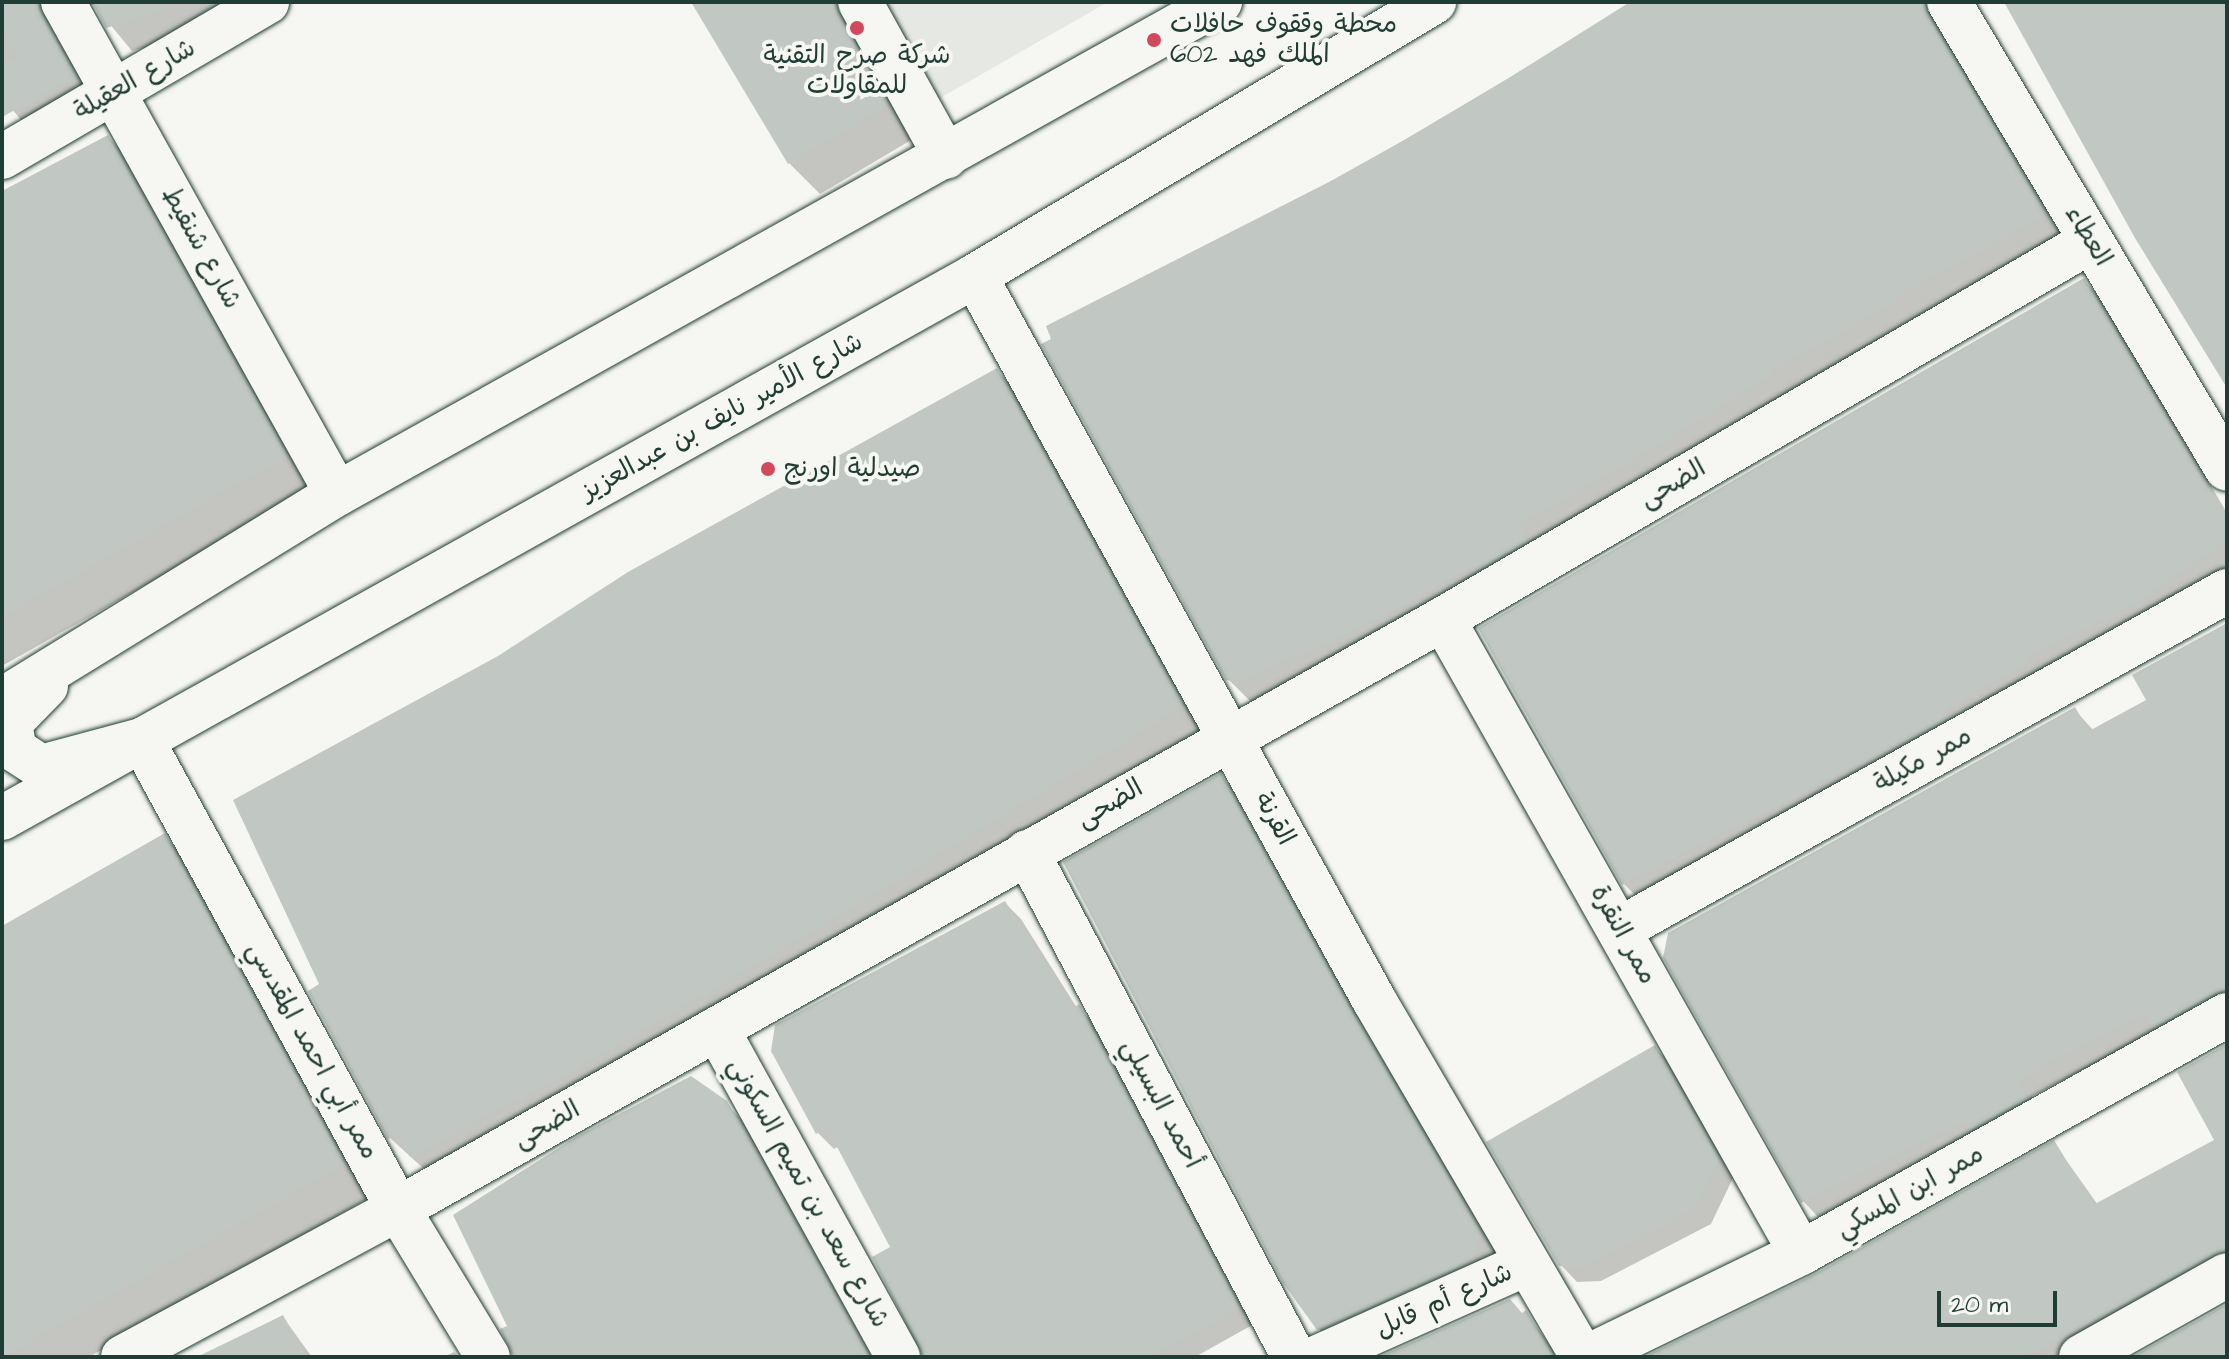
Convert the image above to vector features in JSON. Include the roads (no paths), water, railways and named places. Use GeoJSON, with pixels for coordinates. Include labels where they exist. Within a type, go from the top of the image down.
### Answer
{"type":"FeatureCollection","features":[{"type":"Feature","properties":{"kind":"street","name":"شارع شنقيط"},"geometry":{"type":"LineString","coordinates":[[63,2],[337,494]]}},
{"type":"Feature","properties":{"kind":"street","name":"شارع العقيلة"},"geometry":{"type":"LineString","coordinates":[[2,157],[267,2]]}},
{"type":"Feature","properties":{"kind":"street"},"geometry":{"type":"LineString","coordinates":[[860,2],[946,157]]}},
{"type":"Feature","properties":{"kind":"street"},"geometry":{"type":"LineString","coordinates":[[2,700],[337,494],[1220,2]]}},
{"type":"Feature","properties":{"kind":"street","name":"شارع الأمير نايف بن عبدالعزيز"},"geometry":{"type":"LineString","coordinates":[[2,818],[975,276],[1434,2]]}},
{"type":"Feature","properties":{"kind":"street","name":"العطاء"},"geometry":{"type":"LineString","coordinates":[[1949,2],[2227,469]]}},
{"type":"Feature","properties":{"kind":"street","name":"الضحى"},"geometry":{"type":"LineString","coordinates":[[123,1357],[398,1209],[1228,737],[1443,619],[2091,241]]}},
{"type":"Feature","properties":{"kind":"street","name":"القرنة"},"geometry":{"type":"LineString","coordinates":[[975,276],[1228,737],[1526,1264],[1585,1357]]}},
{"type":"Feature","properties":{"kind":"street","name":"ممر مكيلة"},"geometry":{"type":"LineString","coordinates":[[1620,929],[2227,591]]}},
{"type":"Feature","properties":{"kind":"street","name":"ممر النقرة"},"geometry":{"type":"LineString","coordinates":[[1443,619],[1801,1253]]}},
{"type":"Feature","properties":{"kind":"street"},"geometry":{"type":"LineString","coordinates":[[72,659],[10,723],[15,750],[41,767],[142,740]]}},
{"type":"Feature","properties":{"kind":"street","name":"ممر أبي احمد المقدسي"},"geometry":{"type":"LineString","coordinates":[[142,740],[398,1209],[488,1357]]}},
{"type":"Feature","properties":{"kind":"street","name":"أحمد البسيلي"},"geometry":{"type":"LineString","coordinates":[[1027,852],[1294,1357]]}},
{"type":"Feature","properties":{"kind":"street","name":"ممر ابن المسكي"},"geometry":{"type":"LineString","coordinates":[[1585,1357],[1801,1253],[2227,1015]]}},
{"type":"Feature","properties":{"kind":"street","name":"شارع سعد بن تميم السكوني"},"geometry":{"type":"LineString","coordinates":[[717,1029],[898,1357]]}},
{"type":"Feature","properties":{"kind":"street","name":"شارع أم قابل"},"geometry":{"type":"LineString","coordinates":[[1318,1357],[1526,1264]]}},
{"type":"Feature","properties":{"kind":"street"},"geometry":{"type":"LineString","coordinates":[[2081,1357],[2227,1275]]}},
{"type":"Feature","properties":{"kind":"place","name":"شركة صرح التقنية للمقاولات"},"geometry":{"type":"Point","coordinates":[857,28]}},
{"type":"Feature","properties":{"kind":"place","name":"محطة وققوف حافلات الملك فهد 602"},"geometry":{"type":"Point","coordinates":[1154,40]}},
{"type":"Feature","properties":{"kind":"place","name":"صيدلية اورنج"},"geometry":{"type":"Point","coordinates":[768,469]}}]}
